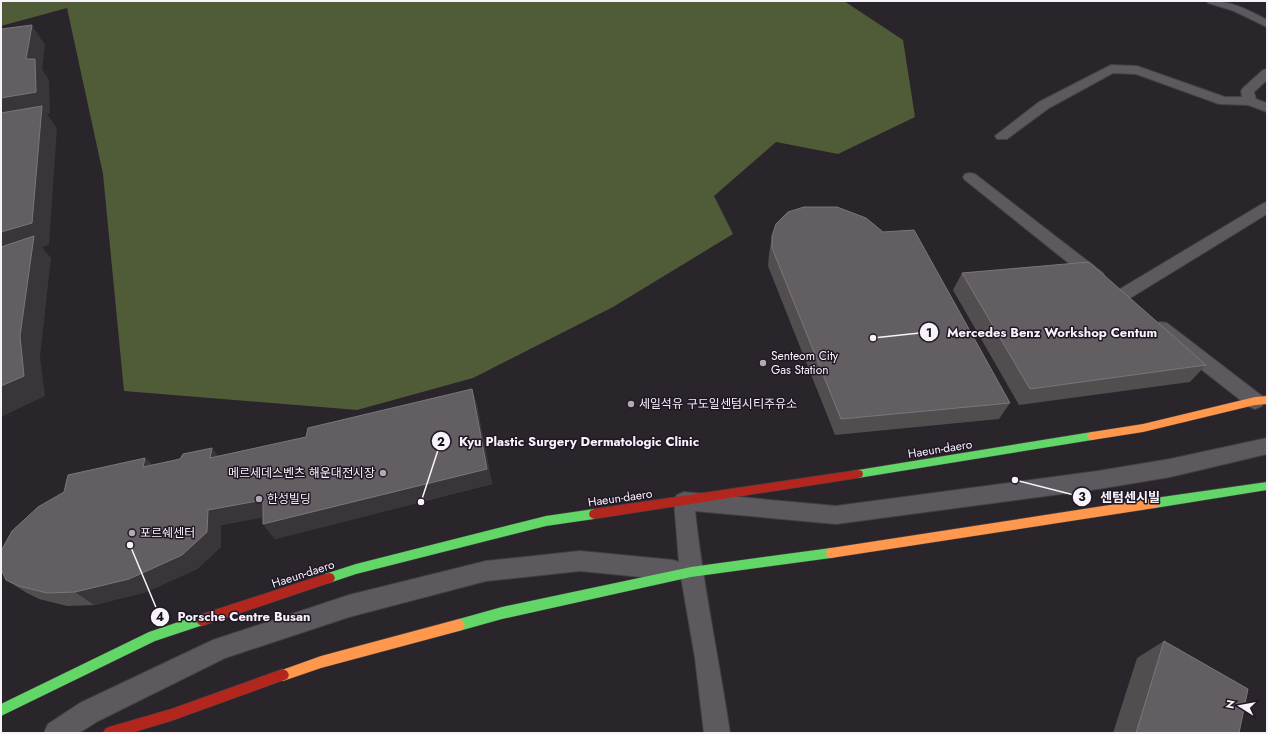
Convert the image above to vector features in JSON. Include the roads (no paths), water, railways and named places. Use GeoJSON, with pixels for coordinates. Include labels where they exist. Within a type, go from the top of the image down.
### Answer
{"type":"FeatureCollection","features":[{"type":"Feature","properties":{"kind":"main road","name":"Haeun-daero"},"geometry":{"type":"LineString","coordinates":[[1,710],[153,636],[356,569],[546,521],[684,502],[1143,428],[1261,401]]}},
{"type":"Feature","properties":{"kind":"main road"},"geometry":{"type":"LineString","coordinates":[[109,733],[171,715],[321,662],[502,613],[691,572],[847,551],[1267,486]]}},
{"type":"Feature","properties":{"kind":"lane"},"geometry":{"type":"LineString","coordinates":[[1212,1],[1238,9],[1267,24]]}},
{"type":"Feature","properties":{"kind":"lane"},"geometry":{"type":"LineString","coordinates":[[1002,136],[1044,105],[1111,69],[1137,70],[1224,101],[1250,101],[1267,108]]}},
{"type":"Feature","properties":{"kind":"lane"},"geometry":{"type":"LineString","coordinates":[[1250,101],[1247,91],[1267,73]]}},
{"type":"Feature","properties":{"kind":"lane"},"geometry":{"type":"LineString","coordinates":[[970,177],[1127,301],[1267,207]]}},
{"type":"Feature","properties":{"kind":"lane"},"geometry":{"type":"LineString","coordinates":[[1151,320],[1261,401]]}},
{"type":"Feature","properties":{"kind":"lane"},"geometry":{"type":"LineString","coordinates":[[717,733],[707,658],[691,572],[684,502],[836,515],[1098,480],[1170,468],[1267,446]]}},
{"type":"Feature","properties":{"kind":"lane"},"geometry":{"type":"LineString","coordinates":[[57,733],[89,712],[221,648],[364,602],[486,571],[580,561],[691,572]]}},
{"type":"Feature","properties":{"kind":"place","name":"Mercedes Benz Workshop Centum"},"geometry":{"type":"Point","coordinates":[873,338]}},
{"type":"Feature","properties":{"kind":"place","name":"Senteom City Gas Station"},"geometry":{"type":"Point","coordinates":[763,363]}},
{"type":"Feature","properties":{"kind":"place","name":"세일석유 구도일센텀시티주유소"},"geometry":{"type":"Point","coordinates":[631,404]}},
{"type":"Feature","properties":{"kind":"place","name":"메르세데스벤츠 해운대전시장"},"geometry":{"type":"Point","coordinates":[383,473]}},
{"type":"Feature","properties":{"kind":"place","name":"센텀센시빌"},"geometry":{"type":"Point","coordinates":[1015,480]}},
{"type":"Feature","properties":{"kind":"place","name":"한성빌딩"},"geometry":{"type":"Point","coordinates":[259,499]}},
{"type":"Feature","properties":{"kind":"place","name":"Kyu Plastic Surgery Dermatologic Clinic"},"geometry":{"type":"Point","coordinates":[421,502]}},
{"type":"Feature","properties":{"kind":"place","name":"포르쉐센터"},"geometry":{"type":"Point","coordinates":[132,533]}},
{"type":"Feature","properties":{"kind":"place","name":"Porsche Centre Busan"},"geometry":{"type":"Point","coordinates":[130,545]}}]}
